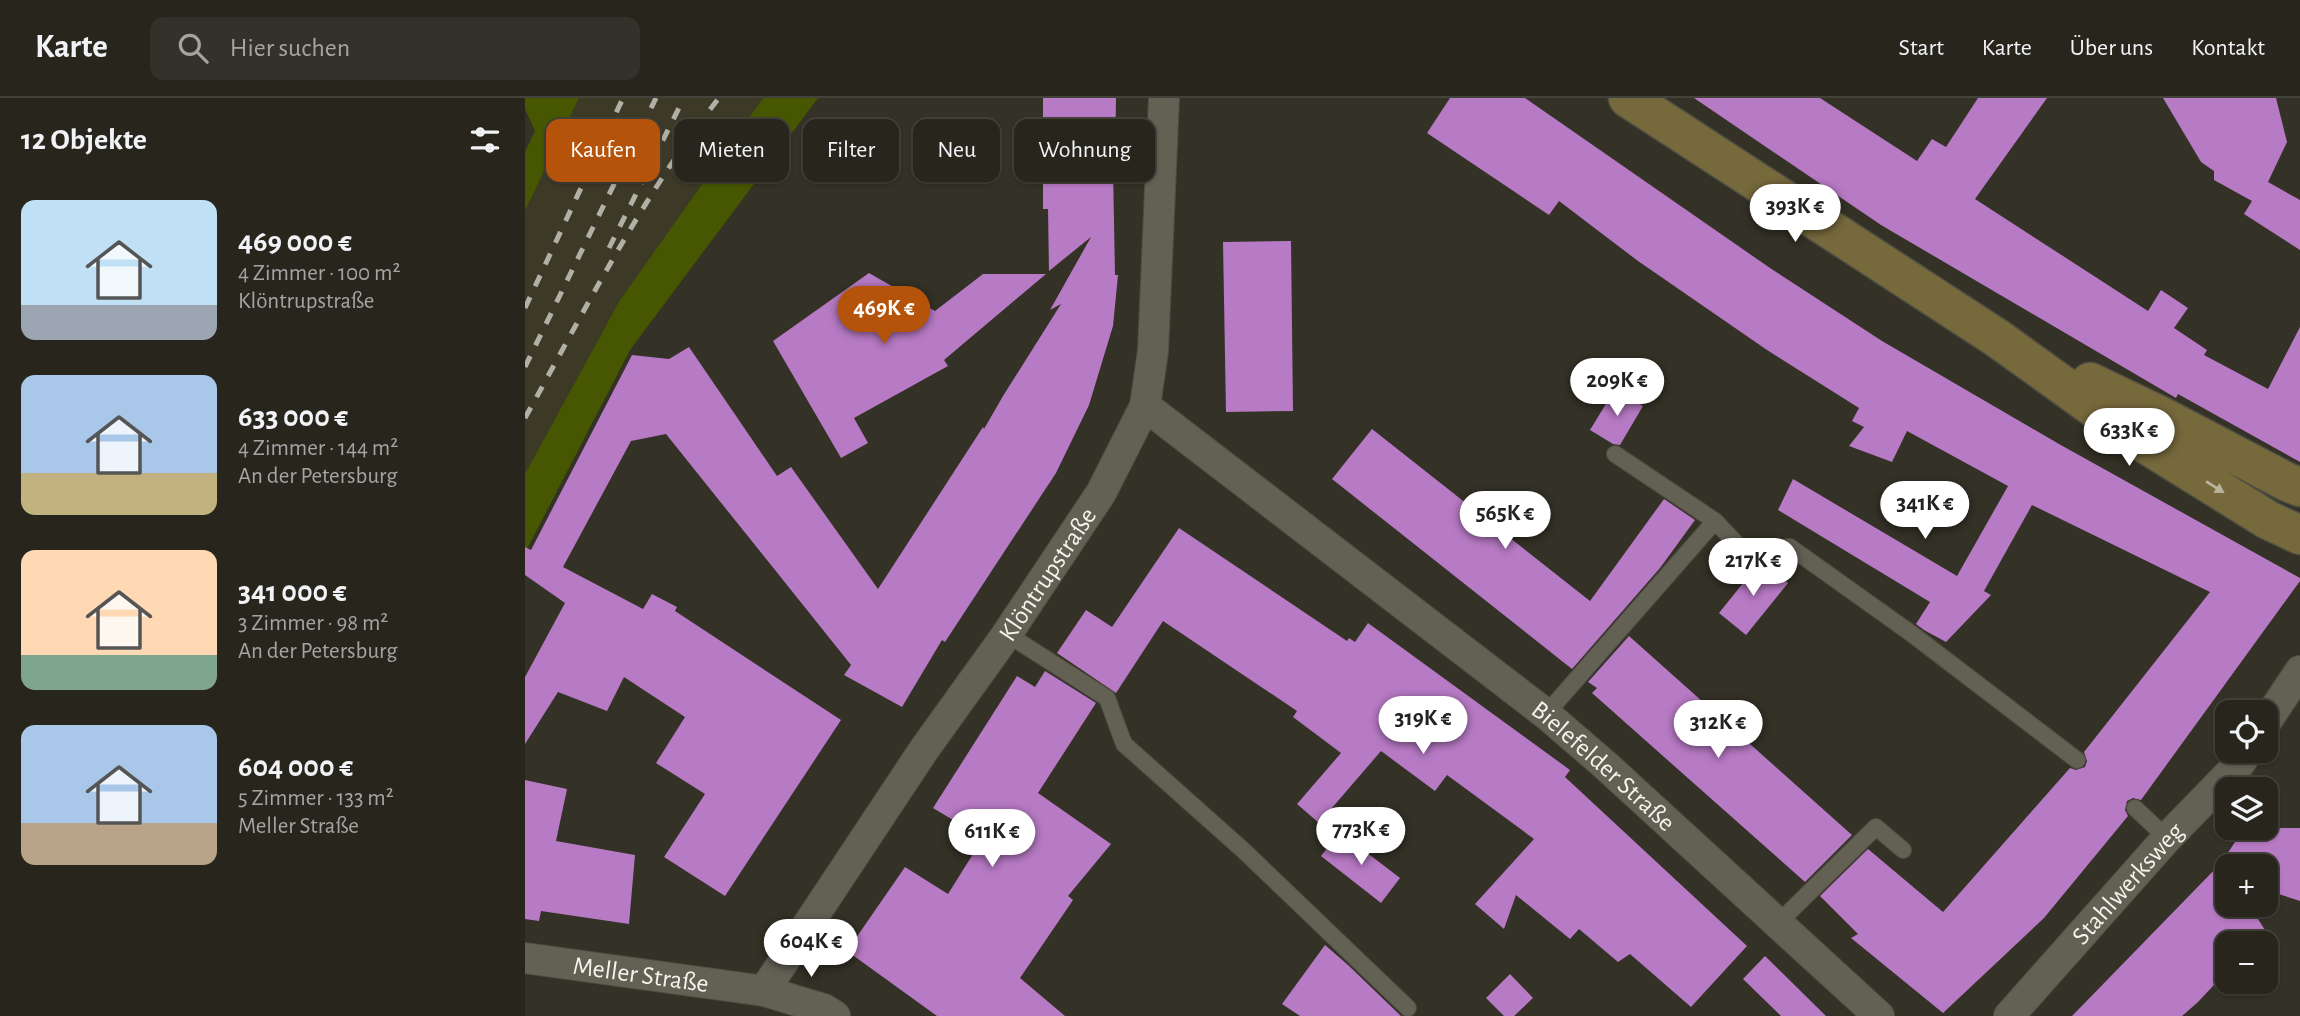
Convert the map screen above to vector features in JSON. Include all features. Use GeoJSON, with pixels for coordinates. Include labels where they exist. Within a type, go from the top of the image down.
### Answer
{"type":"FeatureCollection","features":[{"type":"Feature","properties":{"kind":"main road"},"geometry":{"type":"LineString","coordinates":[[1628,98],[1997,338],[2136,438],[2268,520],[2300,535]]}},
{"type":"Feature","properties":{"kind":"main road"},"geometry":{"type":"LineString","coordinates":[[1997,338],[2300,487]]}},
{"type":"Feature","properties":{"kind":"street","name":"Klöntrupstraße"},"geometry":{"type":"LineString","coordinates":[[764,991],[923,751],[1007,635],[1101,493],[1145,407],[1153,351],[1164,98]]}},
{"type":"Feature","properties":{"kind":"street","name":"Bielefelder Straße"},"geometry":{"type":"LineString","coordinates":[[1145,407],[1546,714],[1879,1016]]}},
{"type":"Feature","properties":{"kind":"street"},"geometry":{"type":"LineString","coordinates":[[2278,704],[2300,671]]}},
{"type":"Feature","properties":{"kind":"street","name":"Stahlwerksweg"},"geometry":{"type":"LineString","coordinates":[[2008,1016],[2167,838],[2239,763]]}},
{"type":"Feature","properties":{"kind":"street","name":"Meller Straße"},"geometry":{"type":"LineString","coordinates":[[525,958],[764,991],[824,1009],[835,1016]]}},
{"type":"Feature","properties":{"kind":"lane"},"geometry":{"type":"LineString","coordinates":[[1615,454],[1715,521],[1746,554],[1790,547],[1912,634],[2077,760]]}},
{"type":"Feature","properties":{"kind":"lane"},"geometry":{"type":"LineString","coordinates":[[1546,714],[1715,521]]}},
{"type":"Feature","properties":{"kind":"lane"},"geometry":{"type":"LineString","coordinates":[[1007,635],[1107,698],[1124,744],[1243,850],[1408,1008]]}},
{"type":"Feature","properties":{"kind":"lane"},"geometry":{"type":"LineString","coordinates":[[2135,808],[2167,838]]}},
{"type":"Feature","properties":{"kind":"lane"},"geometry":{"type":"LineString","coordinates":[[1777,924],[1876,827],[1903,850]]}},
{"type":"Feature","properties":{"kind":"shaded area"},"geometry":{"type":"Polygon","coordinates":[[[579,98],[763,98],[748,119],[674,119],[674,182],[704,182],[620,300],[525,474],[525,211],[546,167],[546,182],[660,182],[660,119],[569,119],[579,98]]]}},
{"type":"Feature","properties":{"kind":"green space"},"geometry":{"type":"Polygon","coordinates":[[[525,98],[579,98],[569,119],[546,119],[546,167],[525,211],[525,152],[535,131],[525,109],[525,98]]]}},
{"type":"Feature","properties":{"kind":"green space"},"geometry":{"type":"Polygon","coordinates":[[[763,98],[818,98],[789,137],[789,119],[748,119],[763,98]]]}},
{"type":"Feature","properties":{"kind":"green space"},"geometry":{"type":"Polygon","coordinates":[[[704,182],[755,182],[630,350],[525,553],[525,474],[620,300],[704,182]]]}},
{"type":"Feature","properties":{"kind":"building"},"geometry":{"type":"Polygon","coordinates":[[[1043,98],[1116,98],[1116,119],[1043,119],[1043,98]]]}},
{"type":"Feature","properties":{"kind":"building"},"geometry":{"type":"Polygon","coordinates":[[[1450,98],[1525,98],[1770,268],[1882,341],[2059,444],[2300,578],[2141,800],[2133,798],[2127,801],[2125,810],[2128,816],[2044,918],[1943,1013],[1851,938],[1858,934],[1820,896],[1868,849],[1943,912],[2070,768],[2076,770],[2085,767],[2087,761],[2084,752],[2210,592],[2032,505],[1984,591],[1991,595],[1946,642],[1924,630],[1916,624],[1930,602],[1778,510],[1793,479],[1957,576],[2008,486],[1907,431],[1892,462],[1849,446],[1864,427],[1852,421],[1859,408],[1767,350],[1638,261],[1559,201],[1549,215],[1427,133],[1450,98]]]}},
{"type":"Feature","properties":{"kind":"building"},"geometry":{"type":"Polygon","coordinates":[[[1694,98],[1820,98],[1917,161],[1932,139],[1946,147],[1978,98],[2047,98],[1975,199],[2148,311],[2161,290],[2188,308],[2174,328],[2207,350],[2204,355],[2268,389],[2300,327],[2300,462],[2178,394],[2176,398],[1881,225],[1694,98]]]}},
{"type":"Feature","properties":{"kind":"building"},"geometry":{"type":"Polygon","coordinates":[[[2163,98],[2276,98],[2287,142],[2268,182],[2300,200],[2300,250],[2244,214],[2252,201],[2214,180],[2214,171],[2201,162],[2163,98]]]}},
{"type":"Feature","properties":{"kind":"building"},"geometry":{"type":"Polygon","coordinates":[[[1043,182],[1113,182],[1115,275],[1118,275],[1113,326],[1089,405],[1056,473],[945,642],[942,640],[902,707],[844,675],[851,665],[666,434],[631,441],[563,567],[643,609],[652,594],[677,607],[675,611],[841,720],[725,896],[664,857],[705,794],[656,763],[685,717],[624,677],[607,711],[558,692],[525,744],[525,677],[565,603],[525,575],[525,547],[531,550],[632,355],[669,359],[689,347],[777,476],[791,467],[878,589],[983,427],[984,429],[1061,304],[1050,310],[1091,237],[1049,271],[1048,209],[1043,209],[1043,182]]]}},
{"type":"Feature","properties":{"kind":"building"},"geometry":{"type":"Polygon","coordinates":[[[1291,241],[1293,411],[1226,412],[1223,242],[1291,241]]]}},
{"type":"Feature","properties":{"kind":"building"},"geometry":{"type":"Polygon","coordinates":[[[869,273],[935,311],[983,274],[1046,274],[944,360],[948,366],[854,418],[868,443],[841,458],[773,341],[869,273]]]}},
{"type":"Feature","properties":{"kind":"building"},"geometry":{"type":"Polygon","coordinates":[[[1615,389],[1643,406],[1620,445],[1613,444],[1590,430],[1615,389]]]}},
{"type":"Feature","properties":{"kind":"building"},"geometry":{"type":"Polygon","coordinates":[[[1372,429],[1590,601],[1664,499],[1695,520],[1660,568],[1572,669],[1332,479],[1372,429]]]}},
{"type":"Feature","properties":{"kind":"building"},"geometry":{"type":"Polygon","coordinates":[[[1179,528],[1347,641],[1349,638],[1355,642],[1368,623],[1570,770],[1565,777],[1747,946],[1691,1007],[1630,954],[1618,962],[1579,929],[1570,939],[1516,895],[1504,929],[1475,904],[1534,839],[1447,775],[1435,791],[1381,751],[1319,823],[1297,804],[1341,753],[1293,717],[1297,711],[1163,621],[1116,693],[1057,653],[1086,610],[1112,627],[1179,528]]]}},
{"type":"Feature","properties":{"kind":"building"},"geometry":{"type":"Polygon","coordinates":[[[1760,562],[1788,583],[1746,635],[1719,613],[1760,562]]]}},
{"type":"Feature","properties":{"kind":"building"},"geometry":{"type":"Polygon","coordinates":[[[1629,636],[1852,835],[1805,882],[1592,693],[1597,688],[1588,682],[1629,636]]]}},
{"type":"Feature","properties":{"kind":"building"},"geometry":{"type":"Polygon","coordinates":[[[1045,671],[1096,703],[1038,793],[1111,844],[1068,896],[1073,900],[1020,978],[1065,1016],[937,1016],[847,951],[905,867],[948,894],[983,838],[933,808],[1017,676],[1035,687],[1045,671]]]}},
{"type":"Feature","properties":{"kind":"building"},"geometry":{"type":"Polygon","coordinates":[[[525,780],[567,789],[556,841],[635,855],[629,924],[541,911],[539,921],[525,919],[525,780]]]}},
{"type":"Feature","properties":{"kind":"building"},"geometry":{"type":"Polygon","coordinates":[[[2278,828],[2300,828],[2300,901],[2278,894],[2278,854],[2227,854],[2236,840],[2278,840],[2278,828]]]}},
{"type":"Feature","properties":{"kind":"building"},"geometry":{"type":"Polygon","coordinates":[[[1340,832],[1400,878],[1381,903],[1321,856],[1340,832]]]}},
{"type":"Feature","properties":{"kind":"building"},"geometry":{"type":"Polygon","coordinates":[[[2215,869],[2215,917],[2257,917],[2265,930],[2215,931],[2215,984],[2182,1016],[2072,1016],[2215,869]]]}},
{"type":"Feature","properties":{"kind":"building"},"geometry":{"type":"Polygon","coordinates":[[[1325,945],[1401,1016],[1300,1016],[1282,1004],[1325,945]]]}},
{"type":"Feature","properties":{"kind":"building"},"geometry":{"type":"Polygon","coordinates":[[[1765,956],[1826,1016],[1781,1016],[1743,979],[1765,956]]]}},
{"type":"Feature","properties":{"kind":"building"},"geometry":{"type":"Polygon","coordinates":[[[1510,974],[1533,998],[1514,1016],[1504,1016],[1486,998],[1510,974]]]}},
{"type":"Feature","properties":{"kind":"railway"},"geometry":{"type":"LineString","coordinates":[[525,308],[623,98]]}},
{"type":"Feature","properties":{"kind":"railway"},"geometry":{"type":"LineString","coordinates":[[525,367],[656,98]]}},
{"type":"Feature","properties":{"kind":"railway"},"geometry":{"type":"LineString","coordinates":[[609,248],[684,98]]}},
{"type":"Feature","properties":{"kind":"railway"},"geometry":{"type":"LineString","coordinates":[[525,418],[640,214],[691,135],[719,98]]}}]}
